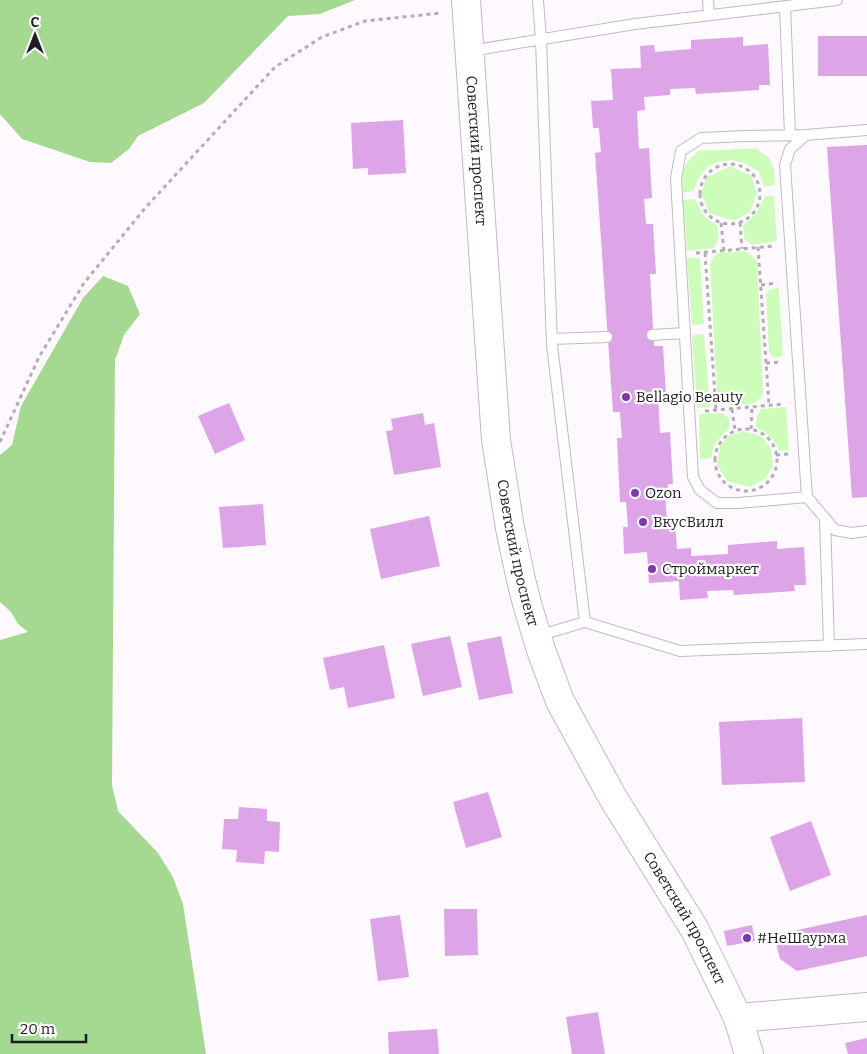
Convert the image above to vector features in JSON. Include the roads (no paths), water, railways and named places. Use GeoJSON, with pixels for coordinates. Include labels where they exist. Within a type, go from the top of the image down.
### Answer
{"type":"FeatureCollection","features":[{"type":"Feature","properties":{"kind":"street","name":"Советский проспект"},"geometry":{"type":"LineString","coordinates":[[466,5],[496,440],[520,580],[536,636],[560,701],[613,798],[695,930],[738,1018],[749,1054]]}},
{"type":"Feature","properties":{"kind":"street"},"geometry":{"type":"LineString","coordinates":[[738,1018],[867,1007]]}},
{"type":"Feature","properties":{"kind":"lane"},"geometry":{"type":"LineString","coordinates":[[538,0],[552,339],[585,622]]}},
{"type":"Feature","properties":{"kind":"lane"},"geometry":{"type":"LineString","coordinates":[[708,0],[708,15]]}},
{"type":"Feature","properties":{"kind":"lane"},"geometry":{"type":"LineString","coordinates":[[470,52],[635,24],[837,0]]}},
{"type":"Feature","properties":{"kind":"lane"},"geometry":{"type":"LineString","coordinates":[[785,6],[790,135]]}},
{"type":"Feature","properties":{"kind":"lane"},"geometry":{"type":"LineString","coordinates":[[807,497],[738,503],[717,502],[700,490],[693,477],[676,178],[682,151],[701,138],[806,135],[867,130]]}},
{"type":"Feature","properties":{"kind":"lane"},"geometry":{"type":"LineString","coordinates":[[806,135],[790,149],[785,164],[807,497],[835,530],[852,533],[867,531]]}},
{"type":"Feature","properties":{"kind":"lane"},"geometry":{"type":"LineString","coordinates":[[652,335],[685,333]]}},
{"type":"Feature","properties":{"kind":"lane"},"geometry":{"type":"LineString","coordinates":[[552,339],[608,337]]}},
{"type":"Feature","properties":{"kind":"lane"},"geometry":{"type":"LineString","coordinates":[[825,518],[829,646]]}},
{"type":"Feature","properties":{"kind":"lane"},"geometry":{"type":"LineString","coordinates":[[536,636],[585,622],[680,651],[867,644]]}},
{"type":"Feature","properties":{"kind":"place","name":"Bellagio Beauty"},"geometry":{"type":"Point","coordinates":[626,397]}},
{"type":"Feature","properties":{"kind":"place","name":"Ozon"},"geometry":{"type":"Point","coordinates":[635,493]}},
{"type":"Feature","properties":{"kind":"place","name":"ВкусВилл"},"geometry":{"type":"Point","coordinates":[643,522]}},
{"type":"Feature","properties":{"kind":"place","name":"Строймаркет"},"geometry":{"type":"Point","coordinates":[652,569]}},
{"type":"Feature","properties":{"kind":"place","name":"#НеШаурма"},"geometry":{"type":"Point","coordinates":[747,938]}}]}
